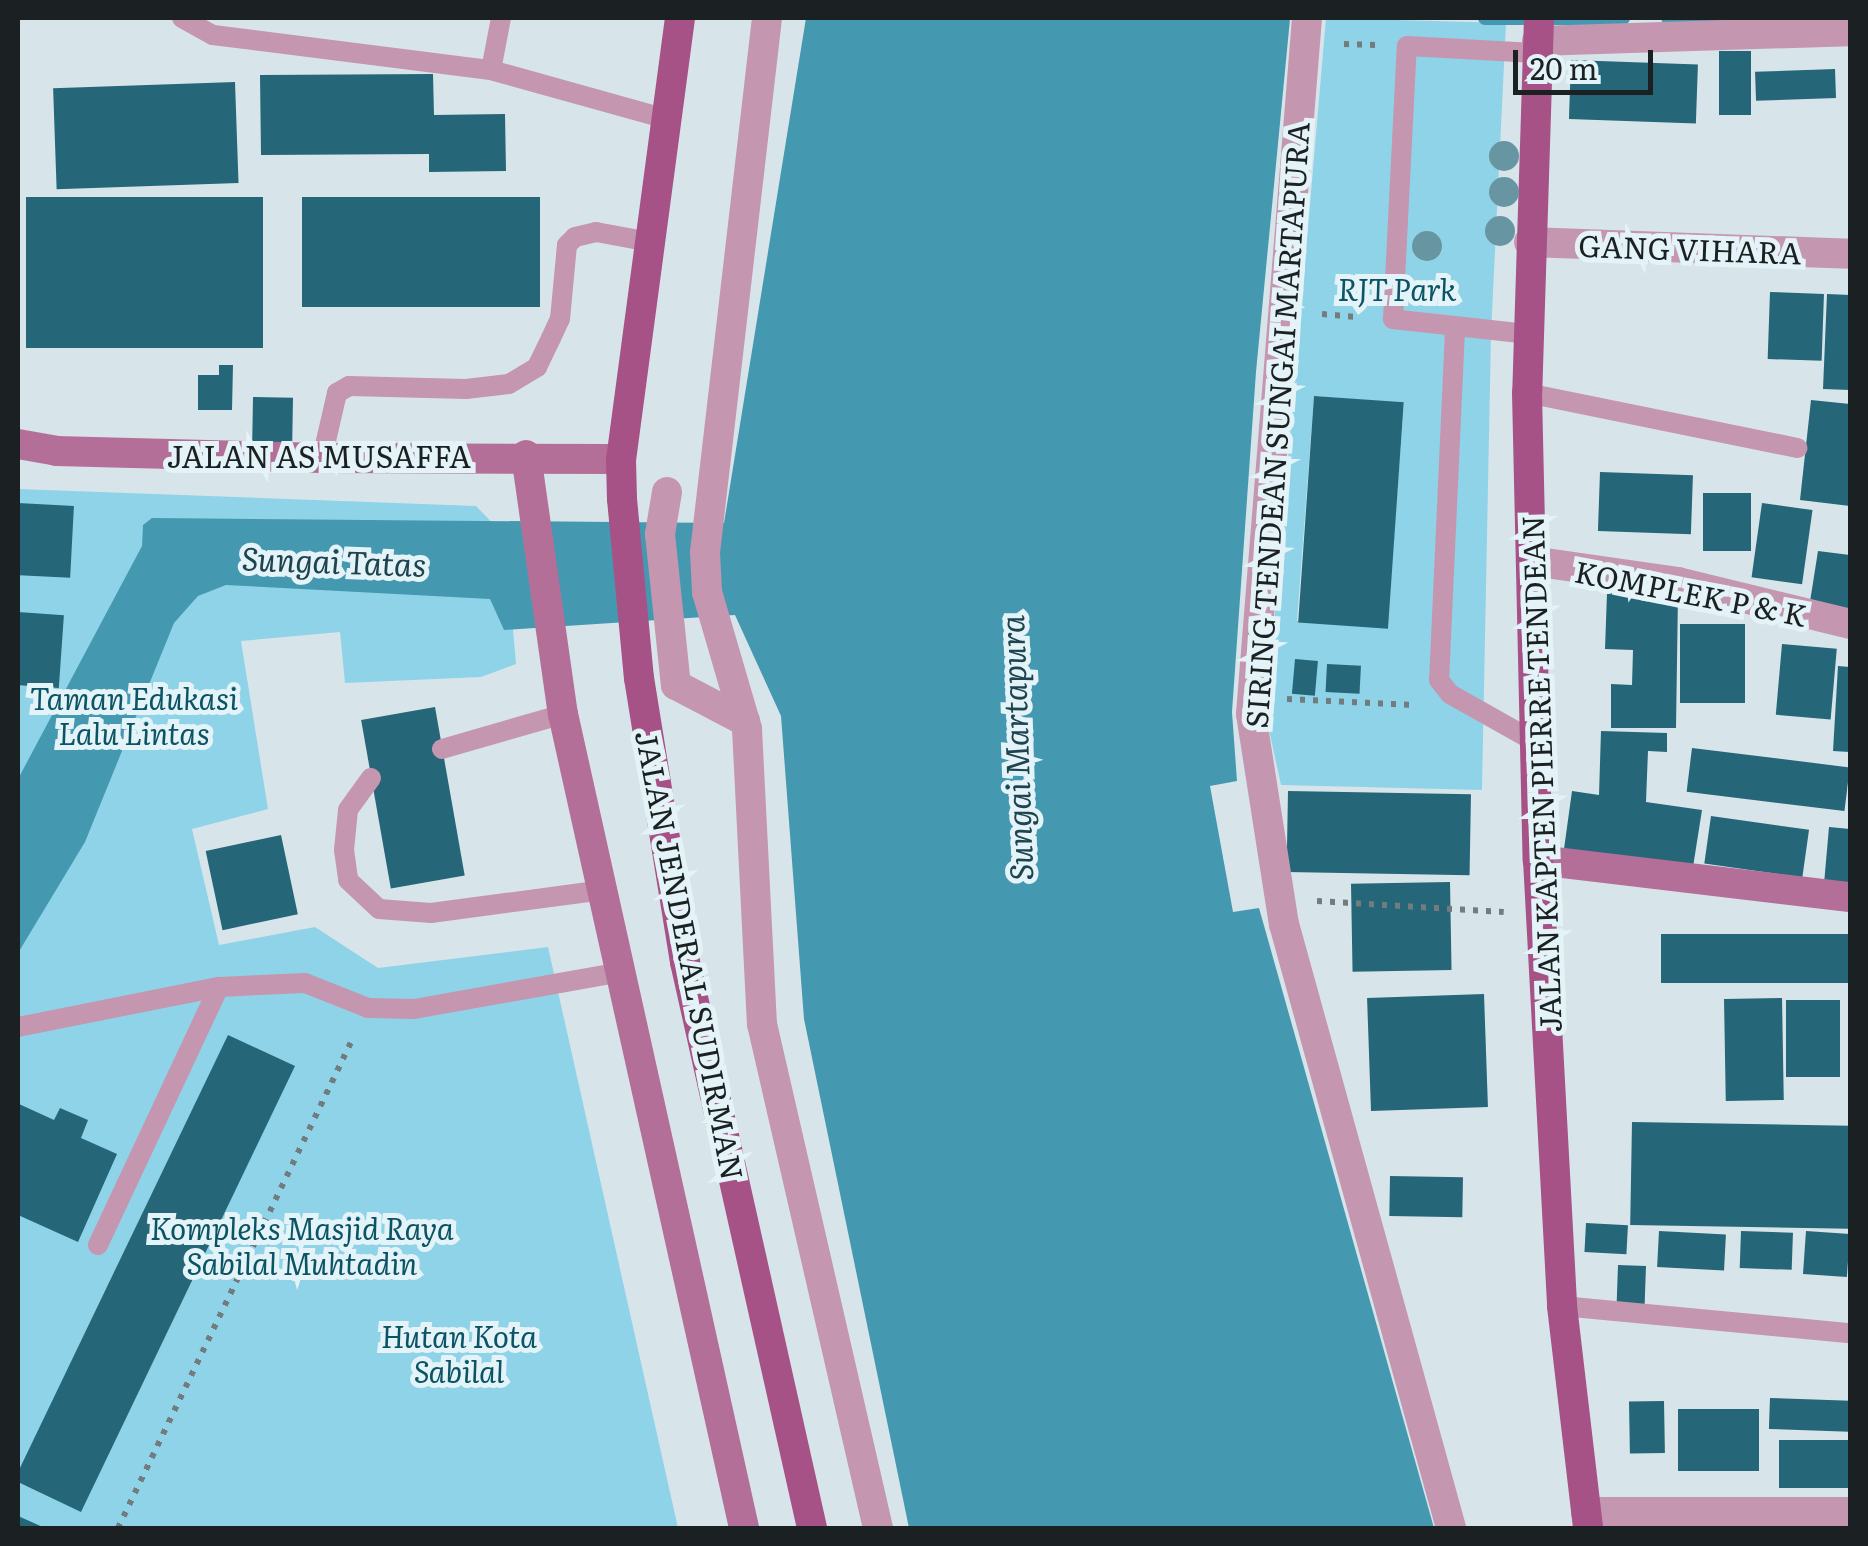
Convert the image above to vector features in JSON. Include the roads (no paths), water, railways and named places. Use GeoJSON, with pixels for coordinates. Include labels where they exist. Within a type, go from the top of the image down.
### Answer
{"type":"FeatureCollection","features":[{"type":"Feature","properties":{"kind":"main road","name":"JALAN JENDERAL SUDIRMAN"},"geometry":{"type":"LineString","coordinates":[[680,18],[622,459],[622,500],[636,646],[685,962],[812,1528]]}},
{"type":"Feature","properties":{"kind":"main road","name":"JALAN KAPTEN PIERRE TENDEAN"},"geometry":{"type":"LineString","coordinates":[[1538,36],[1527,392],[1538,860],[1562,1306],[1587,1520]]}},
{"type":"Feature","properties":{"kind":"main road","name":"JALAN AS MUSAFFA"},"geometry":{"type":"LineString","coordinates":[[18,444],[56,451],[322,458],[526,455],[622,459]]}},
{"type":"Feature","properties":{"kind":"main road"},"geometry":{"type":"LineString","coordinates":[[526,455],[563,714],[744,1528]]}},
{"type":"Feature","properties":{"kind":"main road"},"geometry":{"type":"LineString","coordinates":[[1538,860],[1850,897]]}},
{"type":"Feature","properties":{"kind":"street"},"geometry":{"type":"LineString","coordinates":[[767,18],[707,592],[712,627],[728,654],[745,721],[754,795],[762,1024],[878,1528]]}},
{"type":"Feature","properties":{"kind":"street","name":"SIRING TENDEAN SUNGAI MARTAPURA"},"geometry":{"type":"LineString","coordinates":[[1306,30],[1280,311],[1251,714],[1278,886],[1451,1528]]}},
{"type":"Feature","properties":{"kind":"street"},"geometry":{"type":"LineString","coordinates":[[1538,36],[1850,31]]}},
{"type":"Feature","properties":{"kind":"street","name":"GANG VIHARA"},"geometry":{"type":"LineString","coordinates":[[1529,242],[1850,254]]}},
{"type":"Feature","properties":{"kind":"street"},"geometry":{"type":"LineString","coordinates":[[667,492],[660,534],[676,685],[745,721]]}},
{"type":"Feature","properties":{"kind":"street","name":"KOMPLEK P & K"},"geometry":{"type":"LineString","coordinates":[[1532,562],[1678,582],[1850,624]]}},
{"type":"Feature","properties":{"kind":"street"},"geometry":{"type":"LineString","coordinates":[[1587,1520],[1850,1512]]}},
{"type":"Feature","properties":{"kind":"lane"},"geometry":{"type":"LineString","coordinates":[[182,18],[213,35],[491,70],[666,119]]}},
{"type":"Feature","properties":{"kind":"lane"},"geometry":{"type":"LineString","coordinates":[[491,70],[501,18]]}},
{"type":"Feature","properties":{"kind":"lane"},"geometry":{"type":"LineString","coordinates":[[1528,334],[1455,330],[1394,319],[1408,46],[1538,36]]}},
{"type":"Feature","properties":{"kind":"lane"},"geometry":{"type":"LineString","coordinates":[[322,458],[336,393],[349,386],[466,390],[508,384],[537,367],[556,329],[567,246],[575,237],[596,232],[650,242]]}},
{"type":"Feature","properties":{"kind":"lane"},"geometry":{"type":"LineString","coordinates":[[1455,330],[1439,680],[1476,708],[1538,742]]}},
{"type":"Feature","properties":{"kind":"lane"},"geometry":{"type":"LineString","coordinates":[[1527,392],[1796,448]]}},
{"type":"Feature","properties":{"kind":"lane"},"geometry":{"type":"LineString","coordinates":[[442,749],[563,714]]}},
{"type":"Feature","properties":{"kind":"lane"},"geometry":{"type":"LineString","coordinates":[[371,778],[348,810],[344,850],[348,880],[379,909],[431,913],[603,890]]}},
{"type":"Feature","properties":{"kind":"lane"},"geometry":{"type":"LineString","coordinates":[[18,1027],[219,986],[306,984],[368,1008],[414,1009],[622,972]]}},
{"type":"Feature","properties":{"kind":"lane"},"geometry":{"type":"LineString","coordinates":[[98,1245],[219,986]]}},
{"type":"Feature","properties":{"kind":"lane"},"geometry":{"type":"LineString","coordinates":[[1562,1306],[1850,1334]]}},
{"type":"Feature","properties":{"kind":"water"},"geometry":{"type":"Polygon","coordinates":[[[806,18],[1290,19],[1256,372],[1232,712],[1237,781],[1210,786],[1233,912],[1259,908],[1434,1528],[909,1528],[804,1019],[781,716],[735,615],[504,630],[490,599],[226,585],[198,596],[174,623],[85,842],[18,953],[18,779],[142,546],[143,525],[152,518],[724,523],[806,18]]]}},
{"type":"Feature","properties":{"kind":"waterway"},"geometry":{"type":"LineString","coordinates":[[1485,18],[1623,18]]}},
{"type":"Feature","properties":{"kind":"waterway"},"geometry":{"type":"LineString","coordinates":[[1668,18],[1731,21]]}},
{"type":"Feature","properties":{"kind":"park label","name":"RJT Park"},"geometry":{"type":"Point","coordinates":[1397,288]}},
{"type":"Feature","properties":{"kind":"park label","name":"Taman Edukasi Lalu Lintas"},"geometry":{"type":"Point","coordinates":[134,714]}},
{"type":"Feature","properties":{"kind":"park label","name":"Kompleks Masjid Raya Sabilal Muhtadin"},"geometry":{"type":"Point","coordinates":[302,1244]}},
{"type":"Feature","properties":{"kind":"park label","name":"Hutan Kota Sabilal"},"geometry":{"type":"Point","coordinates":[459,1352]}},
{"type":"Feature","properties":{"kind":"water label","name":"Sungai Tatas"},"geometry":{"type":"Point","coordinates":[334,560]}},
{"type":"Feature","properties":{"kind":"water label","name":"Sungai Martapura"},"geometry":{"type":"Point","coordinates":[1015,748]}}]}
